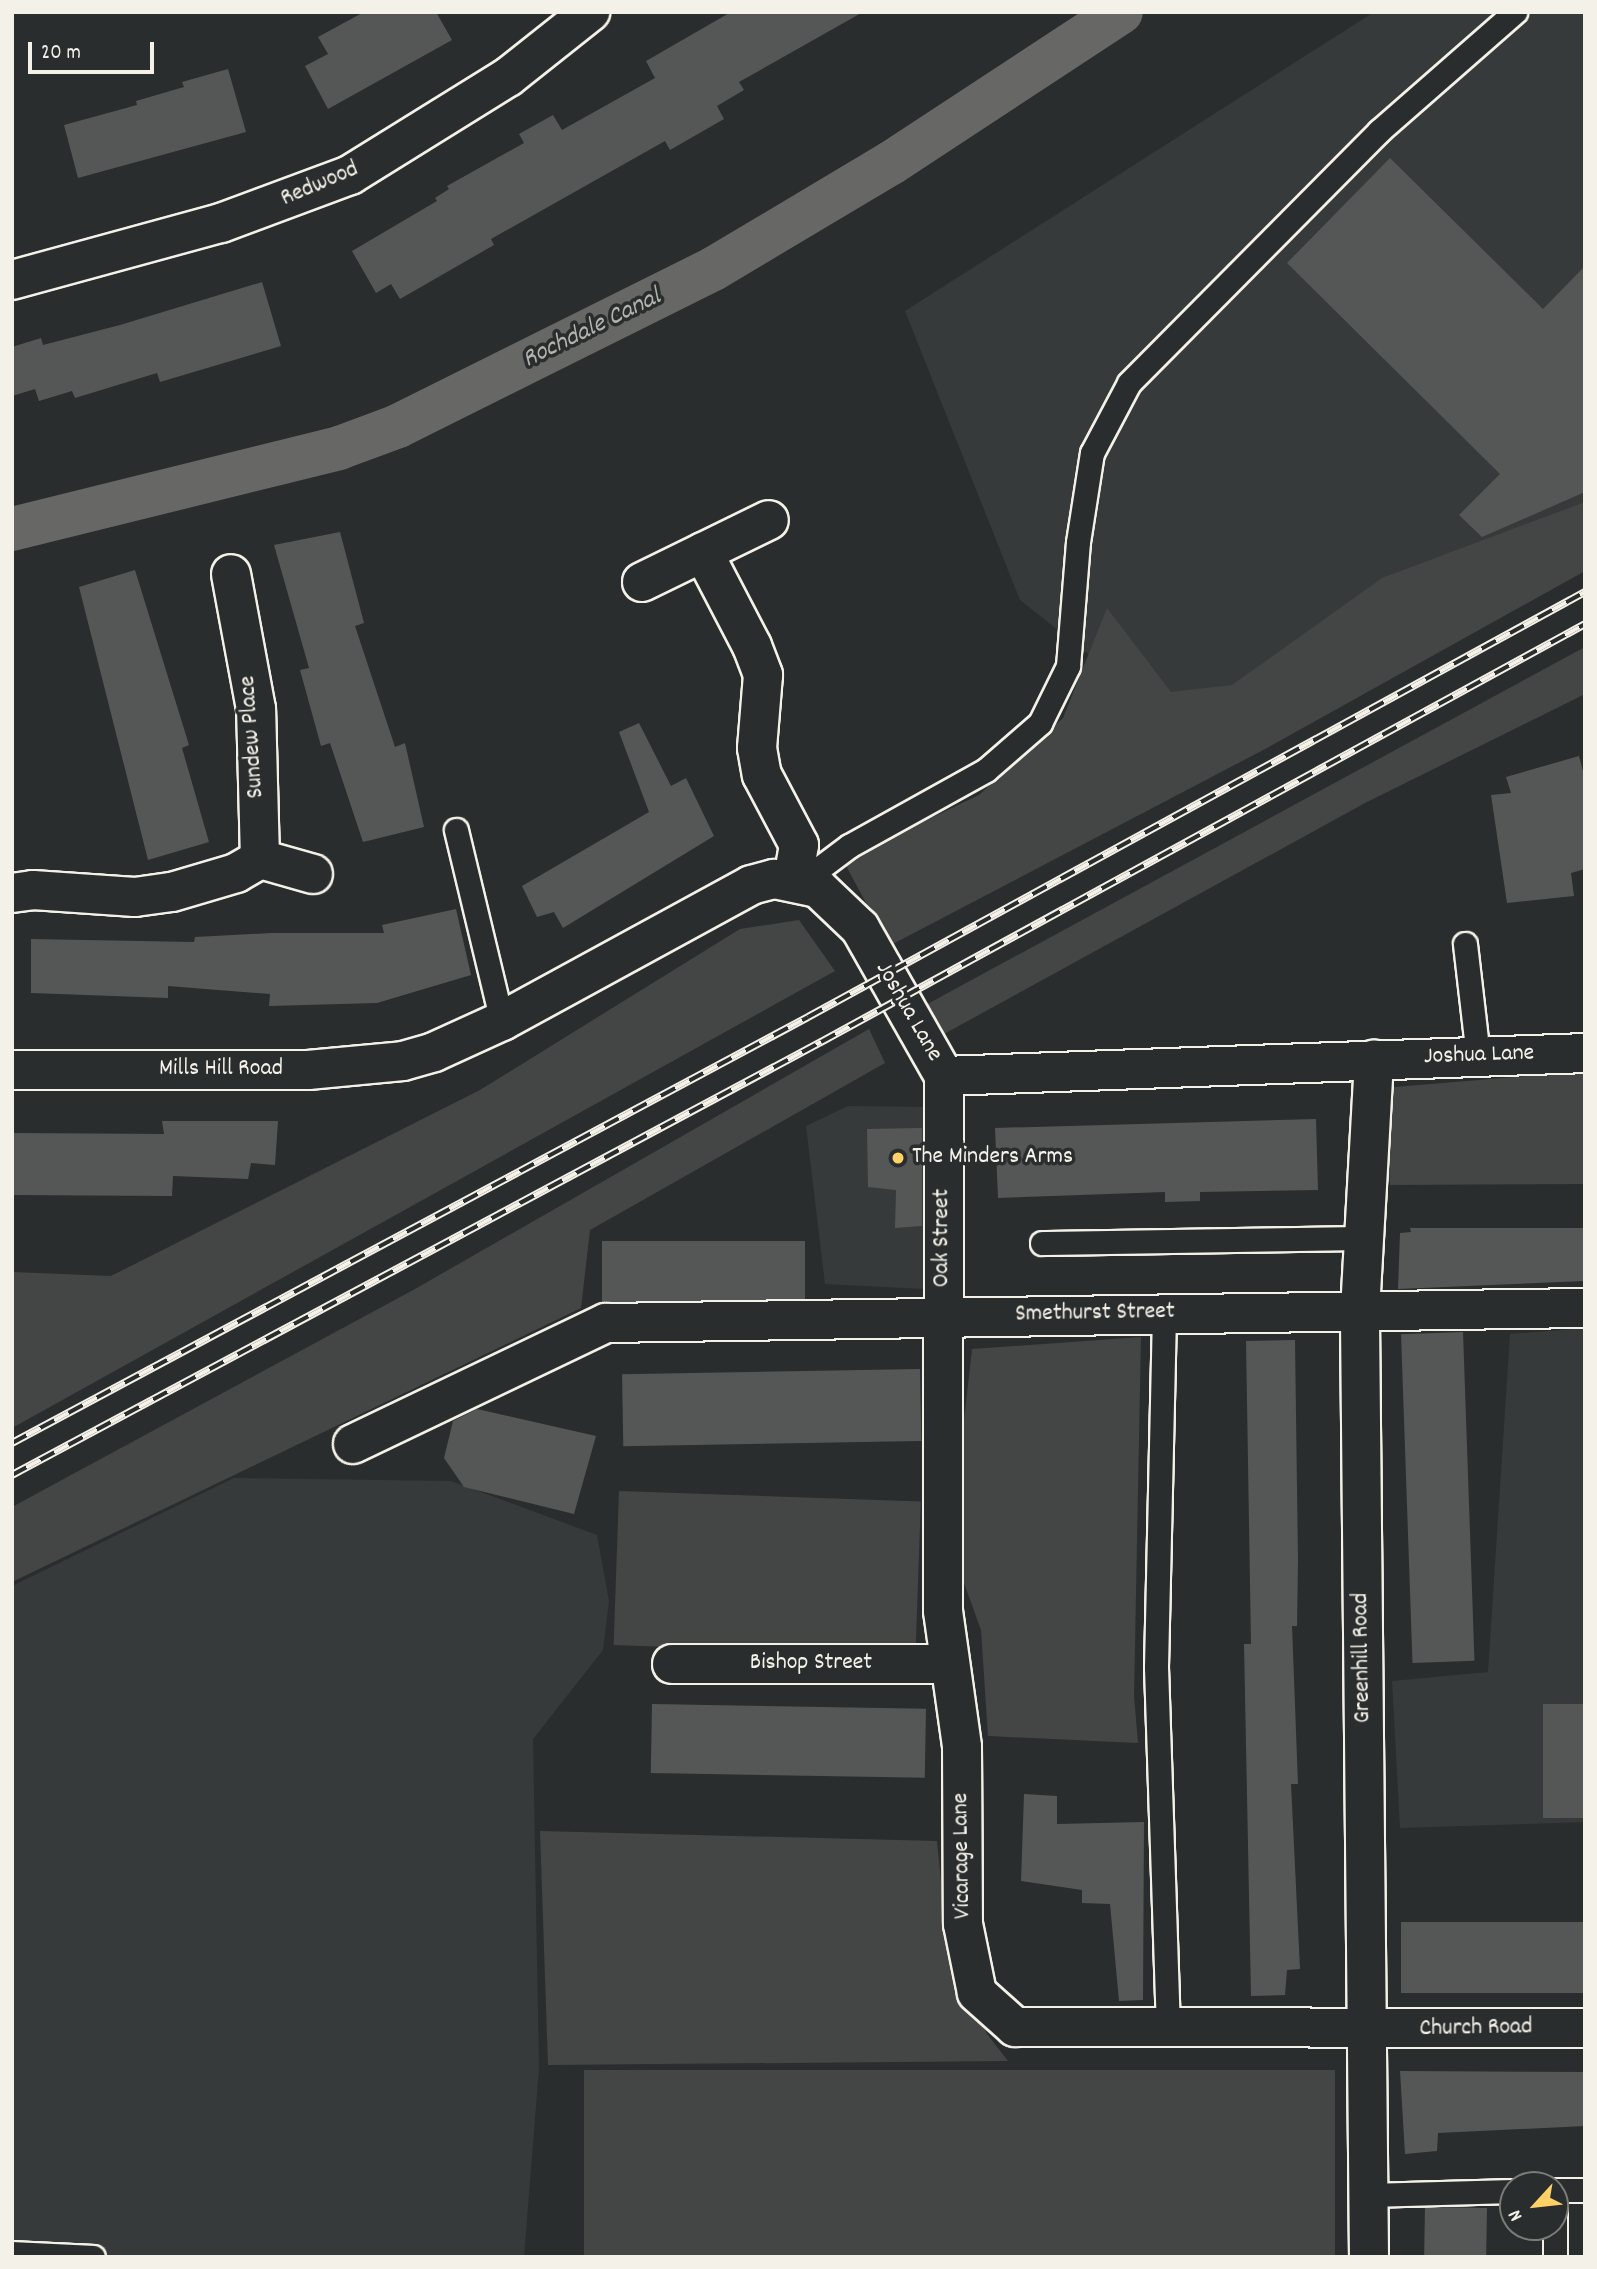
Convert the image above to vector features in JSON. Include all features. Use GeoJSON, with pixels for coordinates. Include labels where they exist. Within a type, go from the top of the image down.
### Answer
{"type":"FeatureCollection","features":[{"type":"Feature","properties":{"kind":"street","name":"Redwood"},"geometry":{"type":"LineString","coordinates":[[12,280],[221,223],[350,174],[508,77],[590,12]]}},
{"type":"Feature","properties":{"kind":"street"},"geometry":{"type":"LineString","coordinates":[[642,582],[769,520]]}},
{"type":"Feature","properties":{"kind":"street"},"geometry":{"type":"LineString","coordinates":[[502,1021],[751,885],[797,881],[799,845],[762,775],[757,748],[762,675],[752,646],[703,552]]}},
{"type":"Feature","properties":{"kind":"street","name":"Sundew Place"},"geometry":{"type":"LineString","coordinates":[[231,574],[256,709],[260,859]]}},
{"type":"Feature","properties":{"kind":"street"},"geometry":{"type":"LineString","coordinates":[[12,893],[33,890],[135,897],[172,892],[236,873],[260,859],[313,874]]}},
{"type":"Feature","properties":{"kind":"street","name":"Joshua Lane"},"geometry":{"type":"LineString","coordinates":[[797,881],[818,888],[860,928],[944,1076],[1585,1053]]}},
{"type":"Feature","properties":{"kind":"street","name":"Mills Hill Road"},"geometry":{"type":"LineString","coordinates":[[12,1070],[308,1070],[428,1054],[502,1021]]}},
{"type":"Feature","properties":{"kind":"street","name":"Greenhill Road"},"geometry":{"type":"LineString","coordinates":[[1369,2257],[1360,1311],[1374,1059]]}},
{"type":"Feature","properties":{"kind":"street","name":"Oak Street"},"geometry":{"type":"LineString","coordinates":[[943,1317],[944,1076]]}},
{"type":"Feature","properties":{"kind":"street","name":"Smethurst Street"},"geometry":{"type":"LineString","coordinates":[[353,1444],[606,1323],[1585,1308]]}},
{"type":"Feature","properties":{"kind":"street","name":"Vicarage Lane"},"geometry":{"type":"LineString","coordinates":[[943,1317],[943,1611],[962,1747],[963,1924],[977,1993],[1015,2027],[1367,2030]]}},
{"type":"Feature","properties":{"kind":"street","name":"Bishop Street"},"geometry":{"type":"LineString","coordinates":[[672,1664],[950,1664]]}},
{"type":"Feature","properties":{"kind":"street","name":"Church Road"},"geometry":{"type":"LineString","coordinates":[[1367,2030],[1585,2028]]}},
{"type":"Feature","properties":{"kind":"lane"},"geometry":{"type":"LineString","coordinates":[[797,881],[849,846],[986,770],[1040,723],[1068,666],[1078,542],[1092,453],[1129,383],[1379,131],[1515,12]]}},
{"type":"Feature","properties":{"kind":"lane"},"geometry":{"type":"LineString","coordinates":[[456,830],[502,1021]]}},
{"type":"Feature","properties":{"kind":"lane"},"geometry":{"type":"LineString","coordinates":[[1465,944],[1478,1057]]}},
{"type":"Feature","properties":{"kind":"lane"},"geometry":{"type":"LineString","coordinates":[[1042,1243],[1364,1238]]}},
{"type":"Feature","properties":{"kind":"lane"},"geometry":{"type":"LineString","coordinates":[[1164,1314],[1156,1667],[1168,2027]]}},
{"type":"Feature","properties":{"kind":"lane"},"geometry":{"type":"LineString","coordinates":[[1368,2195],[1499,2191]]}},
{"type":"Feature","properties":{"kind":"lane"},"geometry":{"type":"LineString","coordinates":[[12,2253],[93,2257]]}},
{"type":"Feature","properties":{"kind":"shaded area"},"geometry":{"type":"Polygon","coordinates":[[[1374,12],[1585,12],[1585,552],[1177,724],[1020,600],[905,311],[1374,12]]]}},
{"type":"Feature","properties":{"kind":"shaded area"},"geometry":{"type":"Polygon","coordinates":[[[1585,502],[1585,571],[1267,748],[889,946],[843,860],[979,795],[1063,718],[1107,608],[1171,692],[1232,685],[1382,578],[1585,502]]]}},
{"type":"Feature","properties":{"kind":"shaded area"},"geometry":{"type":"Polygon","coordinates":[[[1585,647],[1585,694],[1365,803],[944,1034],[922,1007],[1585,647]]]}},
{"type":"Feature","properties":{"kind":"shaded area"},"geometry":{"type":"Polygon","coordinates":[[[799,920],[835,971],[12,1428],[12,1272],[111,1276],[480,1090],[740,929],[799,920]]]}},
{"type":"Feature","properties":{"kind":"shaded area"},"geometry":{"type":"Polygon","coordinates":[[[869,1029],[885,1063],[590,1230],[581,1308],[12,1582],[12,1507],[415,1289],[869,1029]]]}},
{"type":"Feature","properties":{"kind":"shaded area"},"geometry":{"type":"Polygon","coordinates":[[[1585,1071],[1585,1184],[1390,1185],[1383,1088],[1585,1071]]]}},
{"type":"Feature","properties":{"kind":"shaded area"},"geometry":{"type":"Polygon","coordinates":[[[848,1106],[929,1107],[925,1289],[825,1284],[806,1126],[848,1106]]]}},
{"type":"Feature","properties":{"kind":"shaded area"},"geometry":{"type":"Polygon","coordinates":[[[1585,1328],[1585,1822],[1400,1828],[1392,1681],[1488,1672],[1510,1334],[1585,1328]]]}},
{"type":"Feature","properties":{"kind":"shaded area"},"geometry":{"type":"Polygon","coordinates":[[[1141,1337],[1134,1696],[1138,1743],[988,1736],[981,1630],[960,1572],[964,1420],[972,1349],[1141,1337]]]}},
{"type":"Feature","properties":{"kind":"shaded area"},"geometry":{"type":"Polygon","coordinates":[[[234,1478],[451,1481],[597,1535],[609,1601],[603,1650],[533,1739],[539,2068],[524,2257],[12,2257],[12,1586],[234,1478]]]}},
{"type":"Feature","properties":{"kind":"shaded area"},"geometry":{"type":"Polygon","coordinates":[[[619,1491],[921,1502],[915,1655],[614,1645],[619,1491]]]}},
{"type":"Feature","properties":{"kind":"shaded area"},"geometry":{"type":"Polygon","coordinates":[[[540,1831],[937,1841],[947,1943],[987,2034],[1008,2061],[548,2065],[540,1831]]]}},
{"type":"Feature","properties":{"kind":"shaded area"},"geometry":{"type":"Polygon","coordinates":[[[584,2070],[1335,2070],[1335,2257],[584,2257],[584,2070]]]}},
{"type":"Feature","properties":{"kind":"building"},"geometry":{"type":"Polygon","coordinates":[[[364,12],[436,12],[452,40],[328,109],[305,66],[328,54],[318,37],[364,12]]]}},
{"type":"Feature","properties":{"kind":"building"},"geometry":{"type":"Polygon","coordinates":[[[731,12],[863,12],[739,82],[744,90],[717,106],[724,119],[670,150],[665,141],[491,239],[494,245],[400,299],[391,284],[376,293],[352,251],[437,201],[435,198],[449,189],[447,186],[524,143],[519,134],[553,115],[562,130],[655,78],[646,61],[731,12]]]}},
{"type":"Feature","properties":{"kind":"building"},"geometry":{"type":"Polygon","coordinates":[[[228,69],[246,132],[78,178],[64,125],[137,105],[136,101],[184,87],[182,82],[228,69]]]}},
{"type":"Feature","properties":{"kind":"building"},"geometry":{"type":"Polygon","coordinates":[[[1390,158],[1543,309],[1585,266],[1585,492],[1482,537],[1459,515],[1500,474],[1287,263],[1390,158]]]}},
{"type":"Feature","properties":{"kind":"building"},"geometry":{"type":"Polygon","coordinates":[[[262,282],[281,346],[160,382],[157,373],[75,398],[72,391],[39,401],[35,389],[12,396],[12,347],[41,338],[43,345],[120,325],[262,282]]]}},
{"type":"Feature","properties":{"kind":"building"},"geometry":{"type":"Polygon","coordinates":[[[340,532],[364,623],[355,626],[395,747],[405,743],[424,827],[363,842],[330,743],[321,746],[300,670],[309,668],[274,545],[340,532]]]}},
{"type":"Feature","properties":{"kind":"building"},"geometry":{"type":"Polygon","coordinates":[[[135,570],[189,745],[182,748],[209,842],[148,860],[79,587],[135,570]]]}},
{"type":"Feature","properties":{"kind":"building"},"geometry":{"type":"Polygon","coordinates":[[[639,723],[671,786],[686,778],[714,836],[563,928],[554,912],[537,917],[522,886],[649,812],[619,732],[639,723]]]}},
{"type":"Feature","properties":{"kind":"building"},"geometry":{"type":"Polygon","coordinates":[[[1579,756],[1585,779],[1585,869],[1571,873],[1574,896],[1507,903],[1491,795],[1511,793],[1506,777],[1579,756]]]}},
{"type":"Feature","properties":{"kind":"building"},"geometry":{"type":"Polygon","coordinates":[[[456,909],[471,975],[377,1003],[269,1006],[270,994],[168,986],[168,998],[31,993],[31,939],[194,942],[195,937],[272,933],[384,933],[382,925],[456,909]]]}},
{"type":"Feature","properties":{"kind":"building"},"geometry":{"type":"Polygon","coordinates":[[[1316,1119],[1318,1190],[1200,1192],[1200,1201],[1165,1202],[1165,1192],[998,1198],[995,1128],[1316,1119]]]}},
{"type":"Feature","properties":{"kind":"building"},"geometry":{"type":"Polygon","coordinates":[[[162,1121],[278,1121],[275,1165],[251,1163],[248,1179],[173,1176],[172,1196],[12,1195],[12,1133],[164,1134],[162,1121]]]}},
{"type":"Feature","properties":{"kind":"building","name":"The Minders Arms"},"geometry":{"type":"Polygon","coordinates":[[[922,1128],[922,1226],[895,1228],[896,1190],[868,1187],[867,1129],[922,1128]]]}},
{"type":"Feature","properties":{"kind":"building"},"geometry":{"type":"Polygon","coordinates":[[[1410,1228],[1585,1228],[1585,1281],[1398,1289],[1400,1233],[1411,1232],[1410,1228]]]}},
{"type":"Feature","properties":{"kind":"building"},"geometry":{"type":"Polygon","coordinates":[[[602,1241],[805,1241],[805,1302],[602,1302],[602,1241]]]}},
{"type":"Feature","properties":{"kind":"building"},"geometry":{"type":"Polygon","coordinates":[[[1463,1332],[1474,1661],[1413,1663],[1401,1334],[1463,1332]]]}},
{"type":"Feature","properties":{"kind":"building"},"geometry":{"type":"Polygon","coordinates":[[[1295,1340],[1298,1561],[1297,1626],[1292,1626],[1298,1784],[1291,1784],[1300,1969],[1287,1970],[1285,1995],[1251,1996],[1244,1644],[1251,1644],[1246,1341],[1295,1340]]]}},
{"type":"Feature","properties":{"kind":"building"},"geometry":{"type":"Polygon","coordinates":[[[920,1369],[921,1441],[623,1446],[622,1374],[920,1369]]]}},
{"type":"Feature","properties":{"kind":"building"},"geometry":{"type":"Polygon","coordinates":[[[477,1409],[596,1436],[574,1514],[464,1487],[444,1458],[453,1421],[477,1409]]]}},
{"type":"Feature","properties":{"kind":"building"},"geometry":{"type":"Polygon","coordinates":[[[652,1704],[926,1709],[925,1778],[651,1773],[652,1704]]]}},
{"type":"Feature","properties":{"kind":"building"},"geometry":{"type":"Polygon","coordinates":[[[1543,1704],[1585,1704],[1585,1818],[1543,1818],[1543,1704]]]}},
{"type":"Feature","properties":{"kind":"building"},"geometry":{"type":"Polygon","coordinates":[[[1024,1794],[1057,1796],[1057,1824],[1144,1822],[1143,2000],[1119,2001],[1110,1904],[1082,1903],[1082,1890],[1021,1881],[1024,1794]]]}},
{"type":"Feature","properties":{"kind":"building"},"geometry":{"type":"Polygon","coordinates":[[[1401,1922],[1585,1922],[1585,1993],[1401,1993],[1401,1922]]]}},
{"type":"Feature","properties":{"kind":"building"},"geometry":{"type":"Polygon","coordinates":[[[1400,2071],[1585,2072],[1585,2126],[1438,2133],[1437,2151],[1405,2154],[1400,2071]]]}},
{"type":"Feature","properties":{"kind":"building"},"geometry":{"type":"Polygon","coordinates":[[[1425,2207],[1487,2208],[1486,2257],[1424,2257],[1425,2207]]]}},
{"type":"Feature","properties":{"kind":"waterway","name":"Rochdale Canal"},"geometry":{"type":"LineString","coordinates":[[12,529],[339,448],[398,426],[713,269],[891,163],[1121,12]]}},
{"type":"Feature","properties":{"kind":"railway"},"geometry":{"type":"LineString","coordinates":[[12,1443],[808,1017],[1585,592]]}},
{"type":"Feature","properties":{"kind":"railway"},"geometry":{"type":"LineString","coordinates":[[12,1475],[821,1042],[1585,624]]}},
{"type":"Feature","properties":{"kind":"place","name":"The Minders Arms"},"geometry":{"type":"Point","coordinates":[898,1158]}}]}
